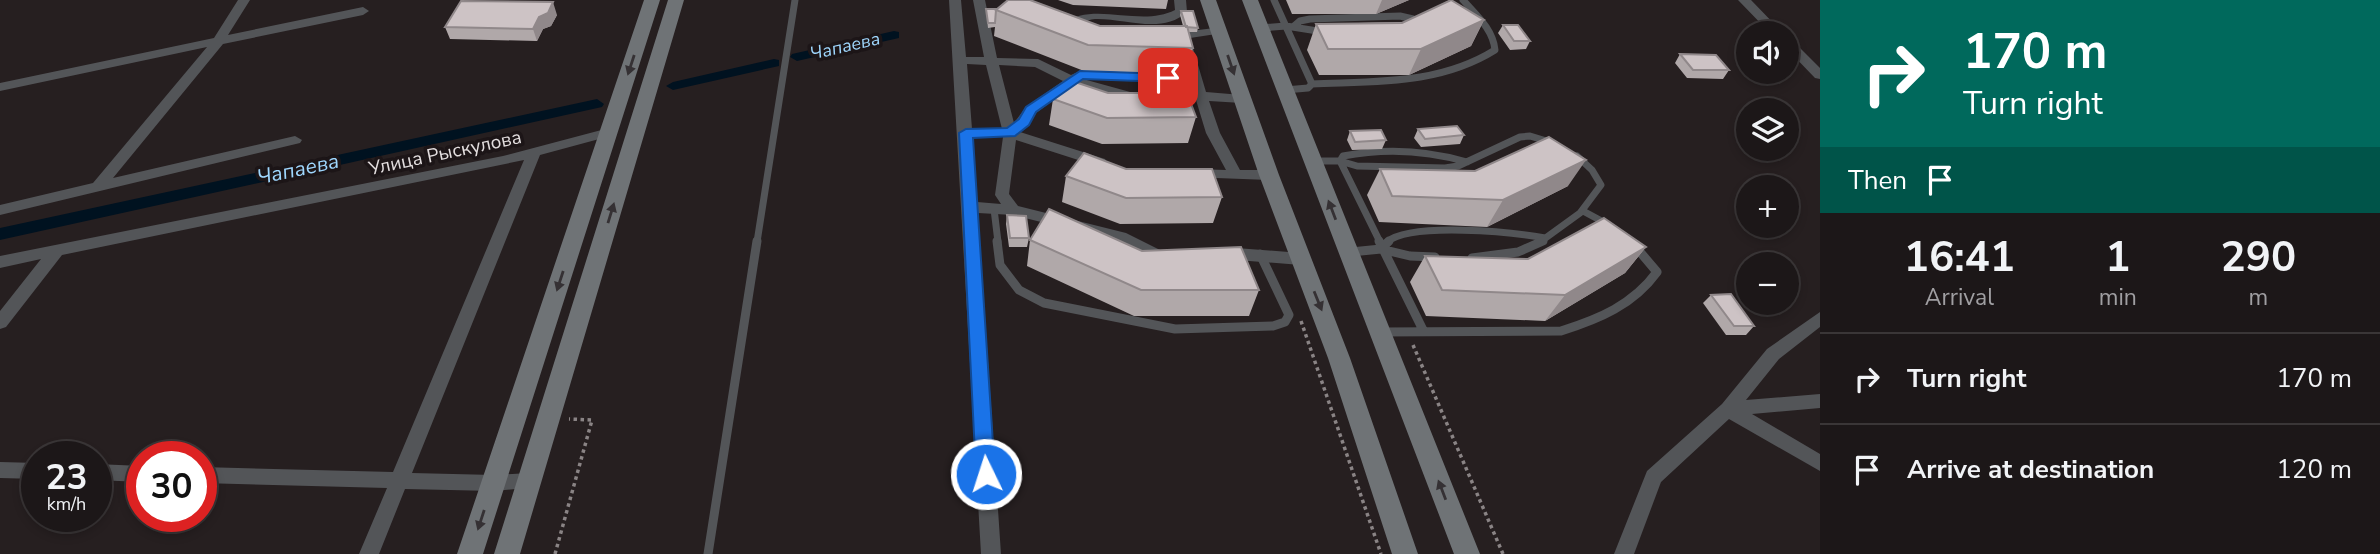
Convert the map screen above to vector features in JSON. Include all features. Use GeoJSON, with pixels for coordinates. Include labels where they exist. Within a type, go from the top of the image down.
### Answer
{"type":"FeatureCollection","features":[{"type":"Feature","properties":{"kind":"street"},"geometry":{"type":"LineString","coordinates":[[98,187],[218,42],[244,0]]}},
{"type":"Feature","properties":{"kind":"street"},"geometry":{"type":"LineString","coordinates":[[507,554],[676,0]]}},
{"type":"Feature","properties":{"kind":"street"},"geometry":{"type":"LineString","coordinates":[[955,0],[966,133],[968,207],[991,554]]}},
{"type":"Feature","properties":{"kind":"street"},"geometry":{"type":"LineString","coordinates":[[979,0],[982,25],[1010,133],[1002,195],[1013,210]]}},
{"type":"Feature","properties":{"kind":"street"},"geometry":{"type":"LineString","coordinates":[[1107,30],[1062,21],[1086,16],[1157,20],[1175,17],[1181,12],[1180,0]]}},
{"type":"Feature","properties":{"kind":"street"},"geometry":{"type":"LineString","coordinates":[[1208,0],[1269,175],[1332,338],[1405,554]]}},
{"type":"Feature","properties":{"kind":"street"},"geometry":{"type":"LineString","coordinates":[[1250,0],[1259,29],[1467,554]]}},
{"type":"Feature","properties":{"kind":"street"},"geometry":{"type":"LineString","coordinates":[[1744,0],[1765,21]]}},
{"type":"Feature","properties":{"kind":"street"},"geometry":{"type":"LineString","coordinates":[[470,554],[651,1]]}},
{"type":"Feature","properties":{"kind":"street"},"geometry":{"type":"LineString","coordinates":[[0,88],[363,11]]}},
{"type":"Feature","properties":{"kind":"street"},"geometry":{"type":"LineString","coordinates":[[1158,37],[1185,37],[1219,30]]}},
{"type":"Feature","properties":{"kind":"street"},"geometry":{"type":"LineString","coordinates":[[1185,37],[1213,133],[1236,175]]}},
{"type":"Feature","properties":{"kind":"street"},"geometry":{"type":"LineString","coordinates":[[1799,55],[1820,75]]}},
{"type":"Feature","properties":{"kind":"street"},"geometry":{"type":"LineString","coordinates":[[958,60],[1038,63],[1071,80],[1134,98],[1201,96],[1242,99]]}},
{"type":"Feature","properties":{"kind":"street"},"geometry":{"type":"LineString","coordinates":[[1010,133],[1024,122],[1031,110],[1080,75],[1196,81]]}},
{"type":"Feature","properties":{"kind":"street","name":"Улица Рыскулова"},"geometry":{"type":"LineString","coordinates":[[0,262],[424,177],[534,153],[609,132]]}},
{"type":"Feature","properties":{"kind":"street"},"geometry":{"type":"LineString","coordinates":[[966,133],[1010,133],[1120,167]]}},
{"type":"Feature","properties":{"kind":"street"},"geometry":{"type":"LineString","coordinates":[[0,210],[295,140]]}},
{"type":"Feature","properties":{"kind":"street"},"geometry":{"type":"LineString","coordinates":[[369,554],[534,153]]}},
{"type":"Feature","properties":{"kind":"street"},"geometry":{"type":"LineString","coordinates":[[1185,174],[1269,175]]}},
{"type":"Feature","properties":{"kind":"street"},"geometry":{"type":"LineString","coordinates":[[968,207],[1013,210],[1121,237],[1160,258],[1185,256]]}},
{"type":"Feature","properties":{"kind":"street"},"geometry":{"type":"LineString","coordinates":[[0,323],[58,249]]}},
{"type":"Feature","properties":{"kind":"street"},"geometry":{"type":"LineString","coordinates":[[1209,254],[1260,254],[1301,260]]}},
{"type":"Feature","properties":{"kind":"street"},"geometry":{"type":"LineString","coordinates":[[1624,554],[1654,477],[1728,409],[1773,354],[1820,318]]}},
{"type":"Feature","properties":{"kind":"street"},"geometry":{"type":"LineString","coordinates":[[1728,409],[1820,401]]}},
{"type":"Feature","properties":{"kind":"street"},"geometry":{"type":"LineString","coordinates":[[1728,409],[1820,463]]}},
{"type":"Feature","properties":{"kind":"street"},"geometry":{"type":"LineString","coordinates":[[0,470],[21,471]]}},
{"type":"Feature","properties":{"kind":"street"},"geometry":{"type":"LineString","coordinates":[[217,475],[494,483],[529,481]]}},
{"type":"Feature","properties":{"kind":"lane"},"geometry":{"type":"LineString","coordinates":[[708,554],[795,0]]}},
{"type":"Feature","properties":{"kind":"lane"},"geometry":{"type":"LineString","coordinates":[[1275,0],[1289,26],[1312,84]]}},
{"type":"Feature","properties":{"kind":"lane"},"geometry":{"type":"LineString","coordinates":[[1285,90],[1307,88],[1312,84],[1437,76],[1485,58],[1495,50],[1495,44],[1489,32],[1463,0]]}},
{"type":"Feature","properties":{"kind":"lane"},"geometry":{"type":"LineString","coordinates":[[1402,24],[1424,13]]}},
{"type":"Feature","properties":{"kind":"lane"},"geometry":{"type":"LineString","coordinates":[[1259,29],[1289,26],[1310,19],[1400,16],[1413,19]]}},
{"type":"Feature","properties":{"kind":"lane"},"geometry":{"type":"LineString","coordinates":[[1289,26],[1338,33]]}},
{"type":"Feature","properties":{"kind":"lane"},"geometry":{"type":"LineString","coordinates":[[1313,161],[1340,161],[1357,166],[1445,168],[1467,162],[1520,137],[1530,136],[1557,145]]}},
{"type":"Feature","properties":{"kind":"lane"},"geometry":{"type":"LineString","coordinates":[[1467,259],[1503,256],[1532,247],[1583,211],[1601,185],[1592,170],[1567,151]]}},
{"type":"Feature","properties":{"kind":"lane"},"geometry":{"type":"LineString","coordinates":[[1340,161],[1343,156],[1354,154],[1403,152],[1440,154],[1467,162]]}},
{"type":"Feature","properties":{"kind":"lane"},"geometry":{"type":"LineString","coordinates":[[1340,161],[1381,249],[1424,331]]}},
{"type":"Feature","properties":{"kind":"lane"},"geometry":{"type":"LineString","coordinates":[[994,209],[1000,265],[1019,290],[1044,303],[1175,329],[1273,326],[1285,322],[1289,315],[1260,254]]}},
{"type":"Feature","properties":{"kind":"lane"},"geometry":{"type":"LineString","coordinates":[[1380,332],[1561,331],[1612,313],[1648,286],[1657,272],[1647,257],[1612,226],[1583,211]]}},
{"type":"Feature","properties":{"kind":"lane"},"geometry":{"type":"LineString","coordinates":[[1381,249],[1397,236],[1420,233],[1523,233],[1545,238]]}},
{"type":"Feature","properties":{"kind":"lane"},"geometry":{"type":"LineString","coordinates":[[1349,252],[1381,249],[1410,256],[1444,258]]}},
{"type":"Feature","properties":{"kind":"path"},"geometry":{"type":"LineString","coordinates":[[548,418],[592,419],[555,554]]}},
{"type":"Feature","properties":{"kind":"building"},"geometry":{"type":"Polygon","coordinates":[[[1008,0],[1030,0],[1100,26],[1187,26],[1193,48],[1088,45],[996,10],[1008,0]]]}},
{"type":"Feature","properties":{"kind":"building"},"geometry":{"type":"Polygon","coordinates":[[[1451,0],[1484,20],[1421,49],[1328,49],[1316,24],[1402,23],[1451,0]]]}},
{"type":"Feature","properties":{"kind":"building"},"geometry":{"type":"Polygon","coordinates":[[[461,1],[553,2],[548,13],[539,17],[533,29],[445,27],[461,1]]]}},
{"type":"Feature","properties":{"kind":"building"},"geometry":{"type":"Polygon","coordinates":[[[986,9],[998,9],[995,23],[988,23],[986,9]]]}},
{"type":"Feature","properties":{"kind":"building"},"geometry":{"type":"Polygon","coordinates":[[[1181,11],[1193,11],[1198,28],[1186,27],[1181,11]]]}},
{"type":"Feature","properties":{"kind":"building"},"geometry":{"type":"Polygon","coordinates":[[[1503,25],[1518,25],[1530,41],[1514,41],[1503,25]]]}},
{"type":"Feature","properties":{"kind":"building"},"geometry":{"type":"Polygon","coordinates":[[[1680,54],[1716,55],[1729,70],[1693,70],[1680,54]]]}},
{"type":"Feature","properties":{"kind":"building"},"geometry":{"type":"Polygon","coordinates":[[[1069,80],[1108,93],[1187,93],[1196,117],[1107,118],[1053,99],[1069,80]]]}},
{"type":"Feature","properties":{"kind":"building"},"geometry":{"type":"Polygon","coordinates":[[[1457,126],[1464,135],[1425,139],[1418,129],[1457,126]]]}},
{"type":"Feature","properties":{"kind":"building"},"geometry":{"type":"Polygon","coordinates":[[[1381,130],[1386,140],[1355,142],[1350,131],[1381,130]]]}},
{"type":"Feature","properties":{"kind":"building"},"geometry":{"type":"Polygon","coordinates":[[[1549,137],[1586,160],[1503,200],[1392,196],[1380,169],[1475,171],[1549,137]]]}},
{"type":"Feature","properties":{"kind":"building"},"geometry":{"type":"Polygon","coordinates":[[[1084,153],[1126,169],[1212,169],[1222,197],[1126,198],[1066,176],[1084,153]]]}},
{"type":"Feature","properties":{"kind":"building"},"geometry":{"type":"Polygon","coordinates":[[[1049,209],[1142,251],[1241,247],[1259,290],[1141,290],[1030,240],[1049,209]]]}},
{"type":"Feature","properties":{"kind":"building"},"geometry":{"type":"Polygon","coordinates":[[[1007,215],[1026,216],[1029,238],[1010,238],[1007,215]]]}},
{"type":"Feature","properties":{"kind":"building"},"geometry":{"type":"Polygon","coordinates":[[[1604,218],[1646,247],[1565,295],[1442,290],[1425,256],[1528,259],[1604,218]]]}},
{"type":"Feature","properties":{"kind":"building"},"geometry":{"type":"Polygon","coordinates":[[[1731,294],[1736,301],[1736,315],[1746,315],[1754,326],[1734,326],[1711,295],[1731,294]]]}},
{"type":"Feature","properties":{"kind":"waterway","name":"Чапаева"},"geometry":{"type":"LineString","coordinates":[[797,57],[894,35]]}},
{"type":"Feature","properties":{"kind":"waterway","name":"Чапаева"},"geometry":{"type":"LineString","coordinates":[[673,86],[774,63]]}},
{"type":"Feature","properties":{"kind":"waterway","name":"Чапаева"},"geometry":{"type":"LineString","coordinates":[[0,234],[597,104]]}},
{"type":"Feature","properties":{"kind":"route"},"geometry":{"type":"LineString","coordinates":[[986,474],[968,207],[966,133],[1010,133],[1024,122],[1031,110],[1080,75],[1168,78]]}}]}
